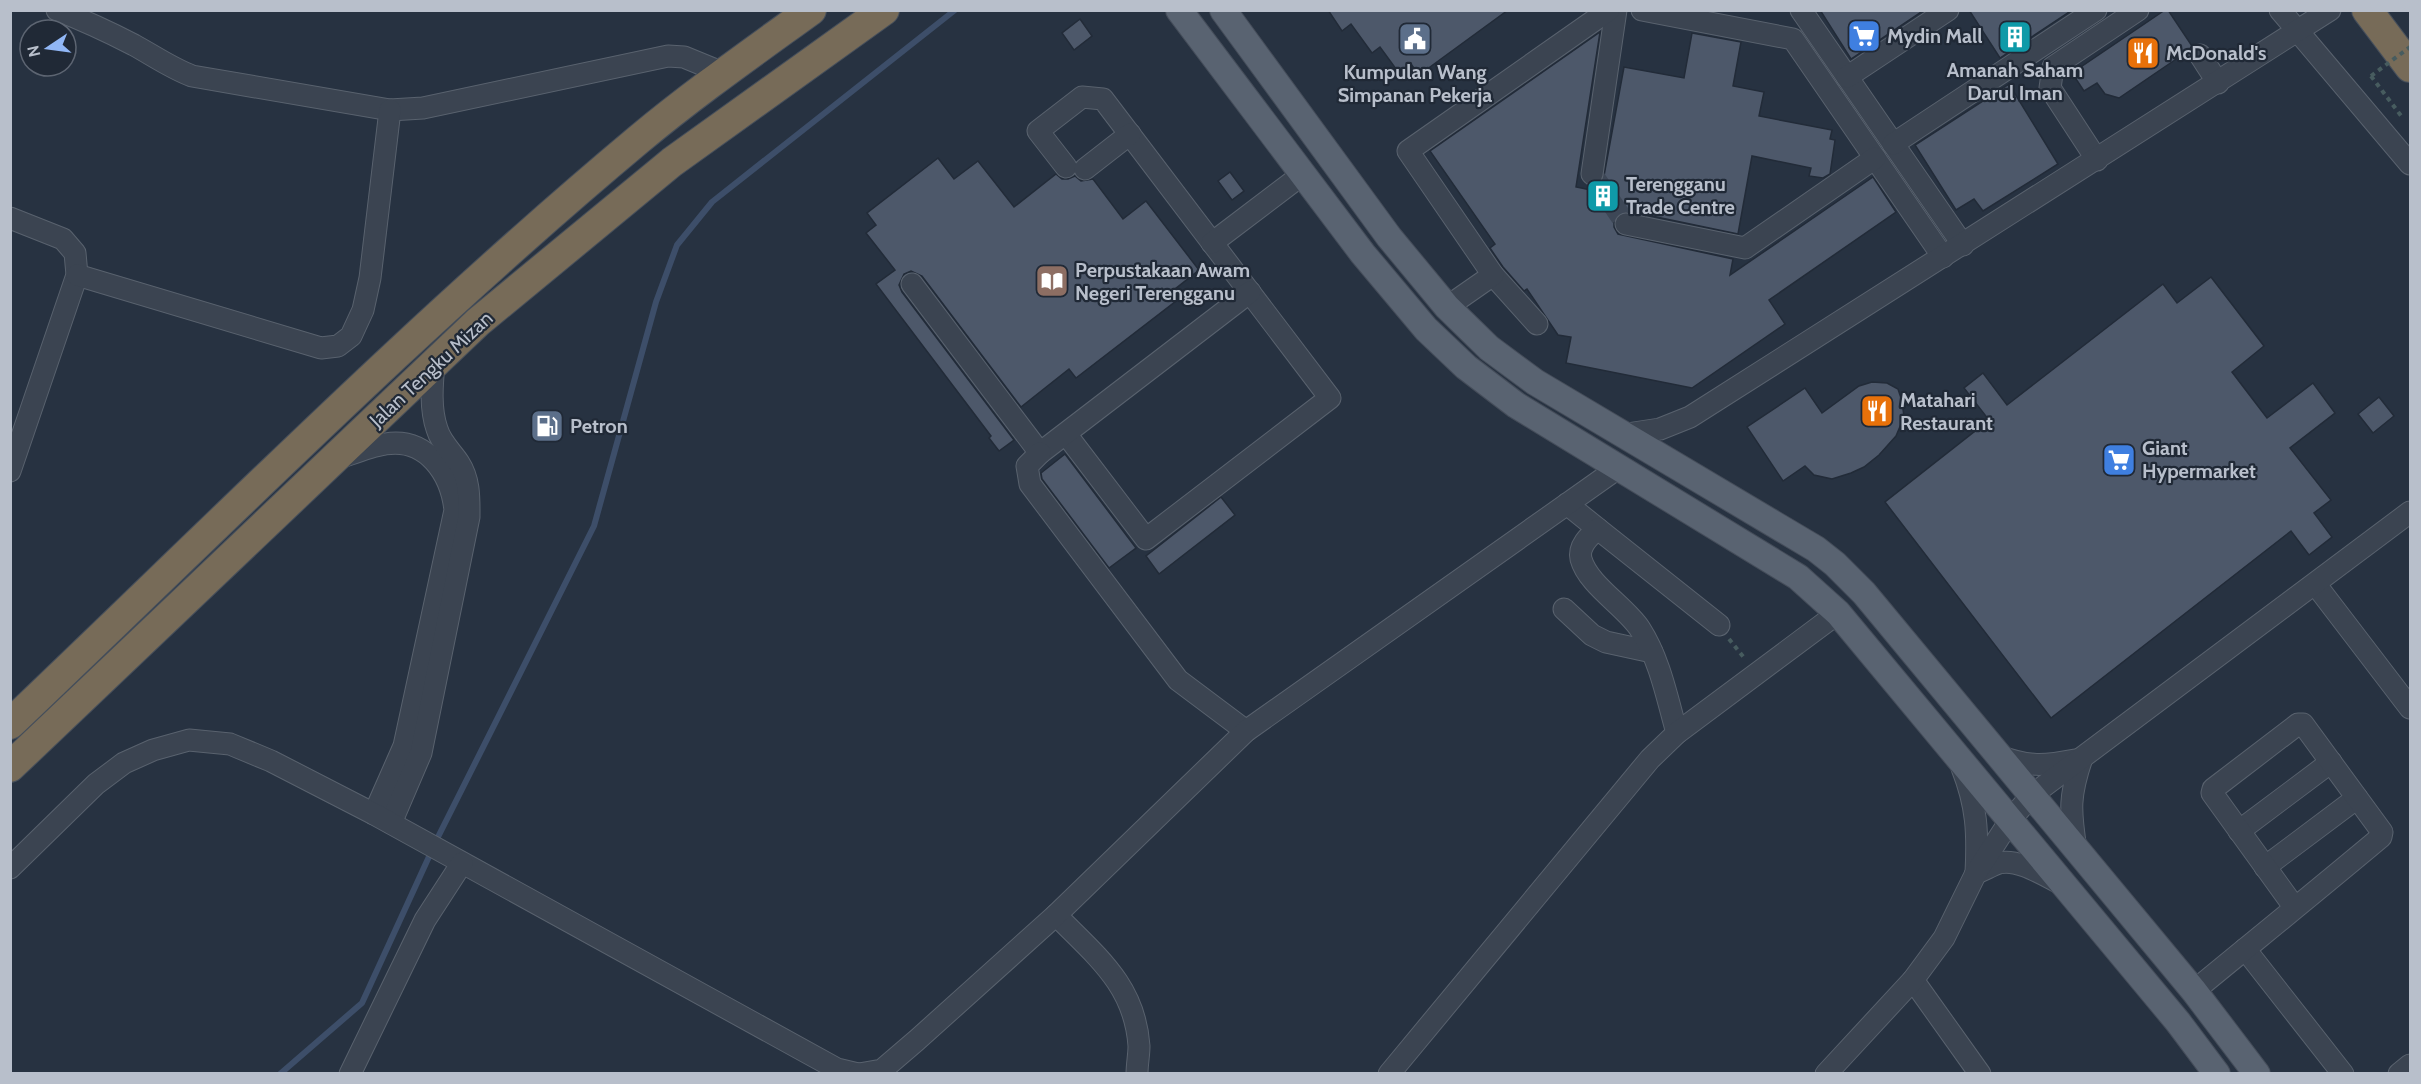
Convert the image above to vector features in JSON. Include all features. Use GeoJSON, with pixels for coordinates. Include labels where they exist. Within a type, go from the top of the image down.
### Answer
{"type":"FeatureCollection","features":[{"type":"Feature","properties":{"kind":"highway","name":"Jalan Tengku Mizan"},"geometry":{"type":"LineString","coordinates":[[10,724],[456,297],[639,138],[723,73],[811,10]]}},
{"type":"Feature","properties":{"kind":"highway","name":"Jalan Tengku Mizan"},"geometry":{"type":"LineString","coordinates":[[10,767],[478,322],[672,162],[884,10]]}},
{"type":"Feature","properties":{"kind":"highway"},"geometry":{"type":"LineString","coordinates":[[2367,10],[2410,67]]}},
{"type":"Feature","properties":{"kind":"main road"},"geometry":{"type":"LineString","coordinates":[[1179,10],[1363,254],[1425,328],[1466,367],[1516,405],[1798,577],[1838,613],[2066,885],[2178,1022],[2217,1074]]}},
{"type":"Feature","properties":{"kind":"main road"},"geometry":{"type":"LineString","coordinates":[[1223,10],[1389,237],[1447,308],[1489,348],[1535,382],[1816,549],[1864,593],[2194,991],[2257,1074]]}},
{"type":"Feature","properties":{"kind":"street"},"geometry":{"type":"LineString","coordinates":[[57,10],[76,17],[135,46],[172,68],[192,76],[390,110],[423,108],[668,56],[684,57],[723,73]]}},
{"type":"Feature","properties":{"kind":"street"},"geometry":{"type":"LineString","coordinates":[[1537,324],[1493,275],[1408,151],[1609,10]]}},
{"type":"Feature","properties":{"kind":"street"},"geometry":{"type":"LineString","coordinates":[[1592,174],[1616,10]]}},
{"type":"Feature","properties":{"kind":"street"},"geometry":{"type":"LineString","coordinates":[[1642,10],[1793,39],[1943,257]]}},
{"type":"Feature","properties":{"kind":"street"},"geometry":{"type":"LineString","coordinates":[[1802,10],[1963,244]]}},
{"type":"Feature","properties":{"kind":"street"},"geometry":{"type":"LineString","coordinates":[[1847,77],[1948,10]]}},
{"type":"Feature","properties":{"kind":"street"},"geometry":{"type":"LineString","coordinates":[[1893,144],[2096,10]]}},
{"type":"Feature","properties":{"kind":"street"},"geometry":{"type":"LineString","coordinates":[[2097,160],[2050,88],[2053,67],[2138,10]]}},
{"type":"Feature","properties":{"kind":"street"},"geometry":{"type":"LineString","coordinates":[[2280,10],[2297,33],[2410,164]]}},
{"type":"Feature","properties":{"kind":"street"},"geometry":{"type":"LineString","coordinates":[[1627,435],[1660,429],[1690,417],[2330,10]]}},
{"type":"Feature","properties":{"kind":"street"},"geometry":{"type":"LineString","coordinates":[[2200,55],[2218,83]]}},
{"type":"Feature","properties":{"kind":"street"},"geometry":{"type":"LineString","coordinates":[[1066,434],[1146,539],[1330,398],[1250,292],[1212,243],[1130,134],[1103,99],[1082,97],[1038,130],[1075,168],[1130,134]]}},
{"type":"Feature","properties":{"kind":"street"},"geometry":{"type":"LineString","coordinates":[[77,275],[321,348],[338,346],[351,336],[363,310],[370,278],[390,110]]}},
{"type":"Feature","properties":{"kind":"street"},"geometry":{"type":"LineString","coordinates":[[1626,224],[1745,248],[1875,158]]}},
{"type":"Feature","properties":{"kind":"street"},"geometry":{"type":"LineString","coordinates":[[1212,243],[1302,174]]}},
{"type":"Feature","properties":{"kind":"street"},"geometry":{"type":"LineString","coordinates":[[10,218],[63,239],[75,253],[77,275],[10,471]]}},
{"type":"Feature","properties":{"kind":"street"},"geometry":{"type":"LineString","coordinates":[[1447,308],[1493,275]]}},
{"type":"Feature","properties":{"kind":"street"},"geometry":{"type":"LineString","coordinates":[[912,284],[1040,453]]}},
{"type":"Feature","properties":{"kind":"street"},"geometry":{"type":"LineString","coordinates":[[1246,731],[1178,680],[1030,484],[1027,466],[1040,453],[1250,292]]}},
{"type":"Feature","properties":{"kind":"street"},"geometry":{"type":"LineString","coordinates":[[382,819],[421,753],[469,517],[469,489],[466,476],[436,428],[432,389],[434,364]]}},
{"type":"Feature","properties":{"kind":"street"},"geometry":{"type":"LineString","coordinates":[[335,459],[385,444],[402,444],[420,448],[446,475],[453,492],[456,510],[405,746],[382,819]]}},
{"type":"Feature","properties":{"kind":"street"},"geometry":{"type":"LineString","coordinates":[[10,868],[96,784],[124,763],[153,750],[189,740],[230,744],[271,761],[423,840],[837,1069],[858,1074],[882,1070],[1056,915],[1246,731],[1618,468]]}},
{"type":"Feature","properties":{"kind":"street"},"geometry":{"type":"LineString","coordinates":[[1567,504],[1719,625]]}},
{"type":"Feature","properties":{"kind":"street"},"geometry":{"type":"LineString","coordinates":[[1826,1074],[1913,980],[1944,938],[1976,873],[2011,819],[2031,795],[2410,513]]}},
{"type":"Feature","properties":{"kind":"street"},"geometry":{"type":"LineString","coordinates":[[1598,529],[1587,538],[1581,550],[1581,560],[1594,580],[1639,628],[1652,652],[1677,733]]}},
{"type":"Feature","properties":{"kind":"street"},"geometry":{"type":"LineString","coordinates":[[2316,585],[2410,708]]}},
{"type":"Feature","properties":{"kind":"street"},"geometry":{"type":"LineString","coordinates":[[1564,609],[1592,635],[1605,642],[1652,652]]}},
{"type":"Feature","properties":{"kind":"street"},"geometry":{"type":"LineString","coordinates":[[1389,1074],[1650,759],[1677,733],[1838,613]]}},
{"type":"Feature","properties":{"kind":"street"},"geometry":{"type":"LineString","coordinates":[[2194,991],[2295,908],[2381,837],[2382,832],[2302,724],[2298,724],[2213,789],[2212,793],[2295,908]]}},
{"type":"Feature","properties":{"kind":"street"},"geometry":{"type":"LineString","coordinates":[[1956,753],[1974,800],[1978,821],[1976,873]]}},
{"type":"Feature","properties":{"kind":"street"},"geometry":{"type":"LineString","coordinates":[[1999,756],[2023,765],[2057,764],[2082,758]]}},
{"type":"Feature","properties":{"kind":"street"},"geometry":{"type":"LineString","coordinates":[[2076,849],[2071,798],[2072,786],[2082,758]]}},
{"type":"Feature","properties":{"kind":"street"},"geometry":{"type":"LineString","coordinates":[[2239,831],[2331,762]]}},
{"type":"Feature","properties":{"kind":"street"},"geometry":{"type":"LineString","coordinates":[[2265,867],[2357,798]]}},
{"type":"Feature","properties":{"kind":"street"},"geometry":{"type":"LineString","coordinates":[[350,1074],[425,920],[459,861]]}},
{"type":"Feature","properties":{"kind":"street"},"geometry":{"type":"LineString","coordinates":[[1976,873],[2008,862],[2066,885]]}},
{"type":"Feature","properties":{"kind":"street"},"geometry":{"type":"LineString","coordinates":[[1056,915],[1125,991],[1134,1018],[1139,1046],[1137,1074]]}},
{"type":"Feature","properties":{"kind":"street"},"geometry":{"type":"LineString","coordinates":[[2245,949],[2343,1074]]}},
{"type":"Feature","properties":{"kind":"street"},"geometry":{"type":"LineString","coordinates":[[1913,980],[1980,1074]]}},
{"type":"Feature","properties":{"kind":"street"},"geometry":{"type":"LineString","coordinates":[[2399,1074],[2410,1065]]}},
{"type":"Feature","properties":{"kind":"path"},"geometry":{"type":"LineString","coordinates":[[2402,117],[2372,76],[2410,47]]}},
{"type":"Feature","properties":{"kind":"path"},"geometry":{"type":"LineString","coordinates":[[1719,625],[1734,647],[1758,672]]}},
{"type":"Feature","properties":{"kind":"building","name":"Kumpulan Wang Simpanan Pekerja"},"geometry":{"type":"Polygon","coordinates":[[[1328,10],[1508,10],[1419,75],[1411,64],[1399,73],[1380,47],[1372,53],[1351,24],[1342,31],[1328,10]]]}},
{"type":"Feature","properties":{"kind":"building","name":"Mydin Mall"},"geometry":{"type":"Polygon","coordinates":[[[1820,10],[1924,10],[1851,59],[1820,10]]]}},
{"type":"Feature","properties":{"kind":"building","name":"Amanah Saham Darul Iman"},"geometry":{"type":"Polygon","coordinates":[[[1969,10],[2072,10],[2000,58],[1969,10]]]}},
{"type":"Feature","properties":{"kind":"building","name":"McDonald's"},"geometry":{"type":"Polygon","coordinates":[[[2168,10],[2192,46],[2188,51],[2119,98],[2105,94],[2097,83],[2084,91],[2072,73],[2168,10]]]}},
{"type":"Feature","properties":{"kind":"building"},"geometry":{"type":"Polygon","coordinates":[[[1080,19],[1092,36],[1074,50],[1062,33],[1080,19]]]}},
{"type":"Feature","properties":{"kind":"building","name":"Terengganu Trade Centre"},"geometry":{"type":"Polygon","coordinates":[[[1600,32],[1576,187],[1601,192],[1624,67],[1684,78],[1692,33],[1741,42],[1733,86],[1764,92],[1759,116],[1832,130],[1830,139],[1835,140],[1830,174],[1823,178],[1809,176],[1811,168],[1752,156],[1738,234],[1628,211],[1617,215],[1614,221],[1618,234],[1733,259],[1730,275],[1873,177],[1896,212],[1769,300],[1785,324],[1692,388],[1566,363],[1571,337],[1558,335],[1527,289],[1524,291],[1503,267],[1490,248],[1495,244],[1430,151],[1600,32]]]}},
{"type":"Feature","properties":{"kind":"building"},"geometry":{"type":"Polygon","coordinates":[[[2009,84],[2058,164],[1983,211],[1974,199],[1956,210],[1915,145],[2009,84]]]}},
{"type":"Feature","properties":{"kind":"building","name":"Perpustakaan Awam Negeri Terengganu"},"geometry":{"type":"Polygon","coordinates":[[[938,158],[954,179],[978,161],[1014,207],[1056,174],[1062,179],[1075,176],[1081,181],[1093,179],[1123,219],[1146,201],[1199,270],[1170,293],[1176,301],[1076,378],[1069,369],[1021,407],[922,276],[911,271],[904,274],[899,285],[902,292],[1014,440],[999,451],[989,438],[991,436],[876,284],[895,270],[866,233],[876,225],[867,213],[938,158]]]}},
{"type":"Feature","properties":{"kind":"building"},"geometry":{"type":"Polygon","coordinates":[[[1230,172],[1244,191],[1232,200],[1218,181],[1230,172]]]}},
{"type":"Feature","properties":{"kind":"building","name":"Giant Hypermarket"},"geometry":{"type":"Polygon","coordinates":[[[2211,277],[2264,346],[2232,372],[2267,418],[2313,383],[2335,413],[2290,448],[2331,500],[2314,513],[2332,537],[2309,555],[2291,531],[2051,718],[1885,502],[1989,420],[1964,388],[1983,373],[2007,405],[2163,284],[2177,303],[2211,277]]]}},
{"type":"Feature","properties":{"kind":"building"},"geometry":{"type":"Polygon","coordinates":[[[1872,382],[1887,383],[1898,389],[1904,417],[1896,436],[1879,455],[1864,467],[1832,479],[1814,475],[1805,466],[1783,481],[1747,427],[1805,388],[1822,413],[1859,386],[1872,382]]]}},
{"type":"Feature","properties":{"kind":"building"},"geometry":{"type":"Polygon","coordinates":[[[2379,397],[2394,416],[2373,433],[2358,414],[2379,397]]]}},
{"type":"Feature","properties":{"kind":"building"},"geometry":{"type":"Polygon","coordinates":[[[1065,454],[1136,548],[1109,568],[1042,479],[1041,473],[1065,454]]]}},
{"type":"Feature","properties":{"kind":"building"},"geometry":{"type":"Polygon","coordinates":[[[1221,497],[1235,515],[1159,574],[1146,556],[1221,497]]]}},
{"type":"Feature","properties":{"kind":"waterway"},"geometry":{"type":"LineString","coordinates":[[280,1074],[362,1003],[438,837],[594,526],[656,302],[677,245],[712,202],[955,10]]}},
{"type":"Feature","properties":{"kind":"tunnel"},"geometry":{"type":"LineString","coordinates":[[1592,174],[1626,224]]}},
{"type":"Feature","properties":{"kind":"place","name":"Mydin Mall"},"geometry":{"type":"Point","coordinates":[1864,36]}},
{"type":"Feature","properties":{"kind":"place","name":"Amanah Saham Darul Iman"},"geometry":{"type":"Point","coordinates":[2015,37]}},
{"type":"Feature","properties":{"kind":"place","name":"Kumpulan Wang Simpanan Pekerja"},"geometry":{"type":"Point","coordinates":[1415,39]}},
{"type":"Feature","properties":{"kind":"place","name":"McDonald's"},"geometry":{"type":"Point","coordinates":[2143,53]}},
{"type":"Feature","properties":{"kind":"place","name":"Terengganu Trade Centre"},"geometry":{"type":"Point","coordinates":[1603,196]}},
{"type":"Feature","properties":{"kind":"place","name":"Perpustakaan Awam Negeri Terengganu"},"geometry":{"type":"Point","coordinates":[1052,281]}},
{"type":"Feature","properties":{"kind":"place","name":"Matahari Restaurant"},"geometry":{"type":"Point","coordinates":[1877,411]}},
{"type":"Feature","properties":{"kind":"place","name":"Petron"},"geometry":{"type":"Point","coordinates":[547,426]}},
{"type":"Feature","properties":{"kind":"place","name":"Giant Hypermarket"},"geometry":{"type":"Point","coordinates":[2119,460]}}]}
